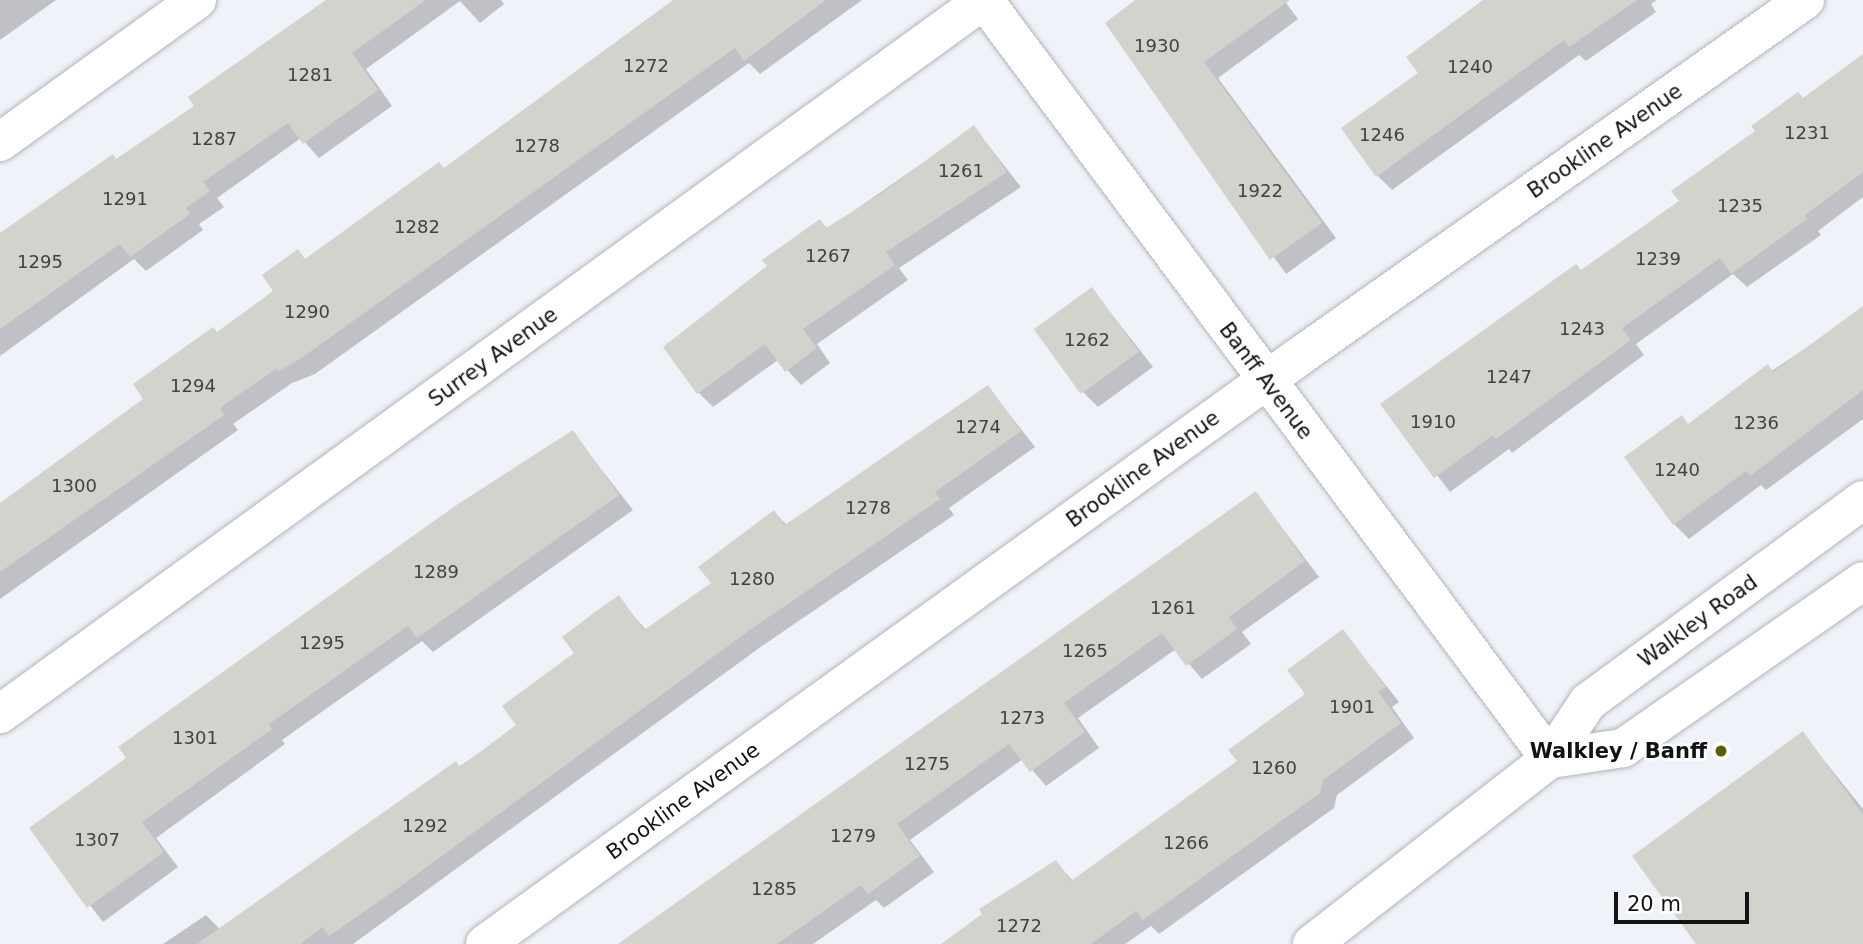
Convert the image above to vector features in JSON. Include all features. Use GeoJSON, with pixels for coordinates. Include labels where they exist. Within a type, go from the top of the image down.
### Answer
{"type":"FeatureCollection","features":[{"type":"Feature","properties":{"kind":"street"},"geometry":{"type":"LineString","coordinates":[[0,142],[197,0]]}},
{"type":"Feature","properties":{"kind":"street","name":"Banff Avenue"},"geometry":{"type":"LineString","coordinates":[[984,0],[1266,383],[1549,760]]}},
{"type":"Feature","properties":{"kind":"street","name":"Surrey Avenue"},"geometry":{"type":"LineString","coordinates":[[0,714],[984,0]]}},
{"type":"Feature","properties":{"kind":"street","name":"Brookline Avenue"},"geometry":{"type":"LineString","coordinates":[[485,944],[1805,0]]}},
{"type":"Feature","properties":{"kind":"street","name":"Walkley Road"},"geometry":{"type":"LineString","coordinates":[[1312,944],[1549,760],[1588,702],[1863,500]]}},
{"type":"Feature","properties":{"kind":"street","name":"Walkley Road"},"geometry":{"type":"LineString","coordinates":[[1549,760],[1623,748],[1863,581]]}},
{"type":"Feature","properties":{"kind":"building"},"geometry":{"type":"Polygon","coordinates":[[[326,0],[426,0],[352,53],[378,90],[303,144],[288,123],[203,182],[210,191],[186,208],[190,214],[130,257],[120,244],[0,329],[0,233],[113,154],[116,159],[194,106],[188,97],[326,0]]]}},
{"type":"Feature","properties":{"kind":"building"},"geometry":{"type":"Polygon","coordinates":[[[673,0],[826,0],[744,61],[735,48],[300,359],[279,371],[277,368],[220,408],[224,415],[0,572],[0,503],[143,399],[133,384],[213,327],[217,332],[273,291],[262,275],[298,249],[305,259],[439,162],[444,168],[673,0]]]}},
{"type":"Feature","properties":{"kind":"building"},"geometry":{"type":"Polygon","coordinates":[[[1135,0],[1290,0],[1204,62],[1322,223],[1270,260],[1105,23],[1135,0]]]}},
{"type":"Feature","properties":{"kind":"building"},"geometry":{"type":"Polygon","coordinates":[[[1483,0],[1637,0],[1569,47],[1564,40],[1376,177],[1341,128],[1418,73],[1406,57],[1483,0]]]}},
{"type":"Feature","properties":{"kind":"building"},"geometry":{"type":"Polygon","coordinates":[[[1863,54],[1863,172],[1805,215],[1807,219],[1731,274],[1720,258],[1622,328],[1631,340],[1496,439],[1493,435],[1434,478],[1380,404],[1576,264],[1581,270],[1679,201],[1671,191],[1755,131],[1751,126],[1798,92],[1803,98],[1863,54]]]}},
{"type":"Feature","properties":{"kind":"building"},"geometry":{"type":"Polygon","coordinates":[[[974,125],[1007,172],[886,252],[895,265],[803,329],[817,348],[785,372],[765,344],[697,394],[663,347],[767,266],[762,260],[820,219],[826,228],[879,195],[974,125]]]}},
{"type":"Feature","properties":{"kind":"building"},"geometry":{"type":"Polygon","coordinates":[[[1092,287],[1139,352],[1081,394],[1034,329],[1092,287]]]}},
{"type":"Feature","properties":{"kind":"building"},"geometry":{"type":"Polygon","coordinates":[[[1863,306],[1863,390],[1750,476],[1746,471],[1673,525],[1624,457],[1682,415],[1688,424],[1768,364],[1773,372],[1863,306]]]}},
{"type":"Feature","properties":{"kind":"building"},"geometry":{"type":"Polygon","coordinates":[[[988,385],[1021,431],[935,492],[940,499],[747,632],[394,891],[329,936],[323,927],[300,944],[197,944],[456,761],[460,767],[516,725],[502,706],[574,653],[562,637],[619,595],[644,630],[711,583],[698,567],[774,510],[785,525],[988,385]]]}},
{"type":"Feature","properties":{"kind":"building"},"geometry":{"type":"Polygon","coordinates":[[[573,430],[619,495],[417,638],[408,626],[269,724],[272,729],[142,822],[164,852],[87,908],[29,828],[126,758],[118,747],[455,506],[573,430]]]}},
{"type":"Feature","properties":{"kind":"building"},"geometry":{"type":"Polygon","coordinates":[[[1256,491],[1305,561],[1229,617],[1237,629],[1186,666],[1162,633],[1064,703],[1085,732],[1030,772],[1009,744],[897,824],[920,856],[868,894],[861,885],[777,944],[618,944],[1256,491]]]}},
{"type":"Feature","properties":{"kind":"building"},"geometry":{"type":"Polygon","coordinates":[[[1343,629],[1386,687],[1378,692],[1401,723],[1323,780],[1320,793],[1143,920],[1136,911],[1091,944],[941,944],[982,914],[979,909],[1056,860],[1071,881],[1237,761],[1228,750],[1305,694],[1287,670],[1343,629]]]}},
{"type":"Feature","properties":{"kind":"building"},"geometry":{"type":"Polygon","coordinates":[[[1803,731],[1863,815],[1863,944],[1696,944],[1632,856],[1803,731]]]}},
{"type":"Feature","properties":{"kind":"place","name":"Walkley / Banff"},"geometry":{"type":"Point","coordinates":[1721,751]}}]}
